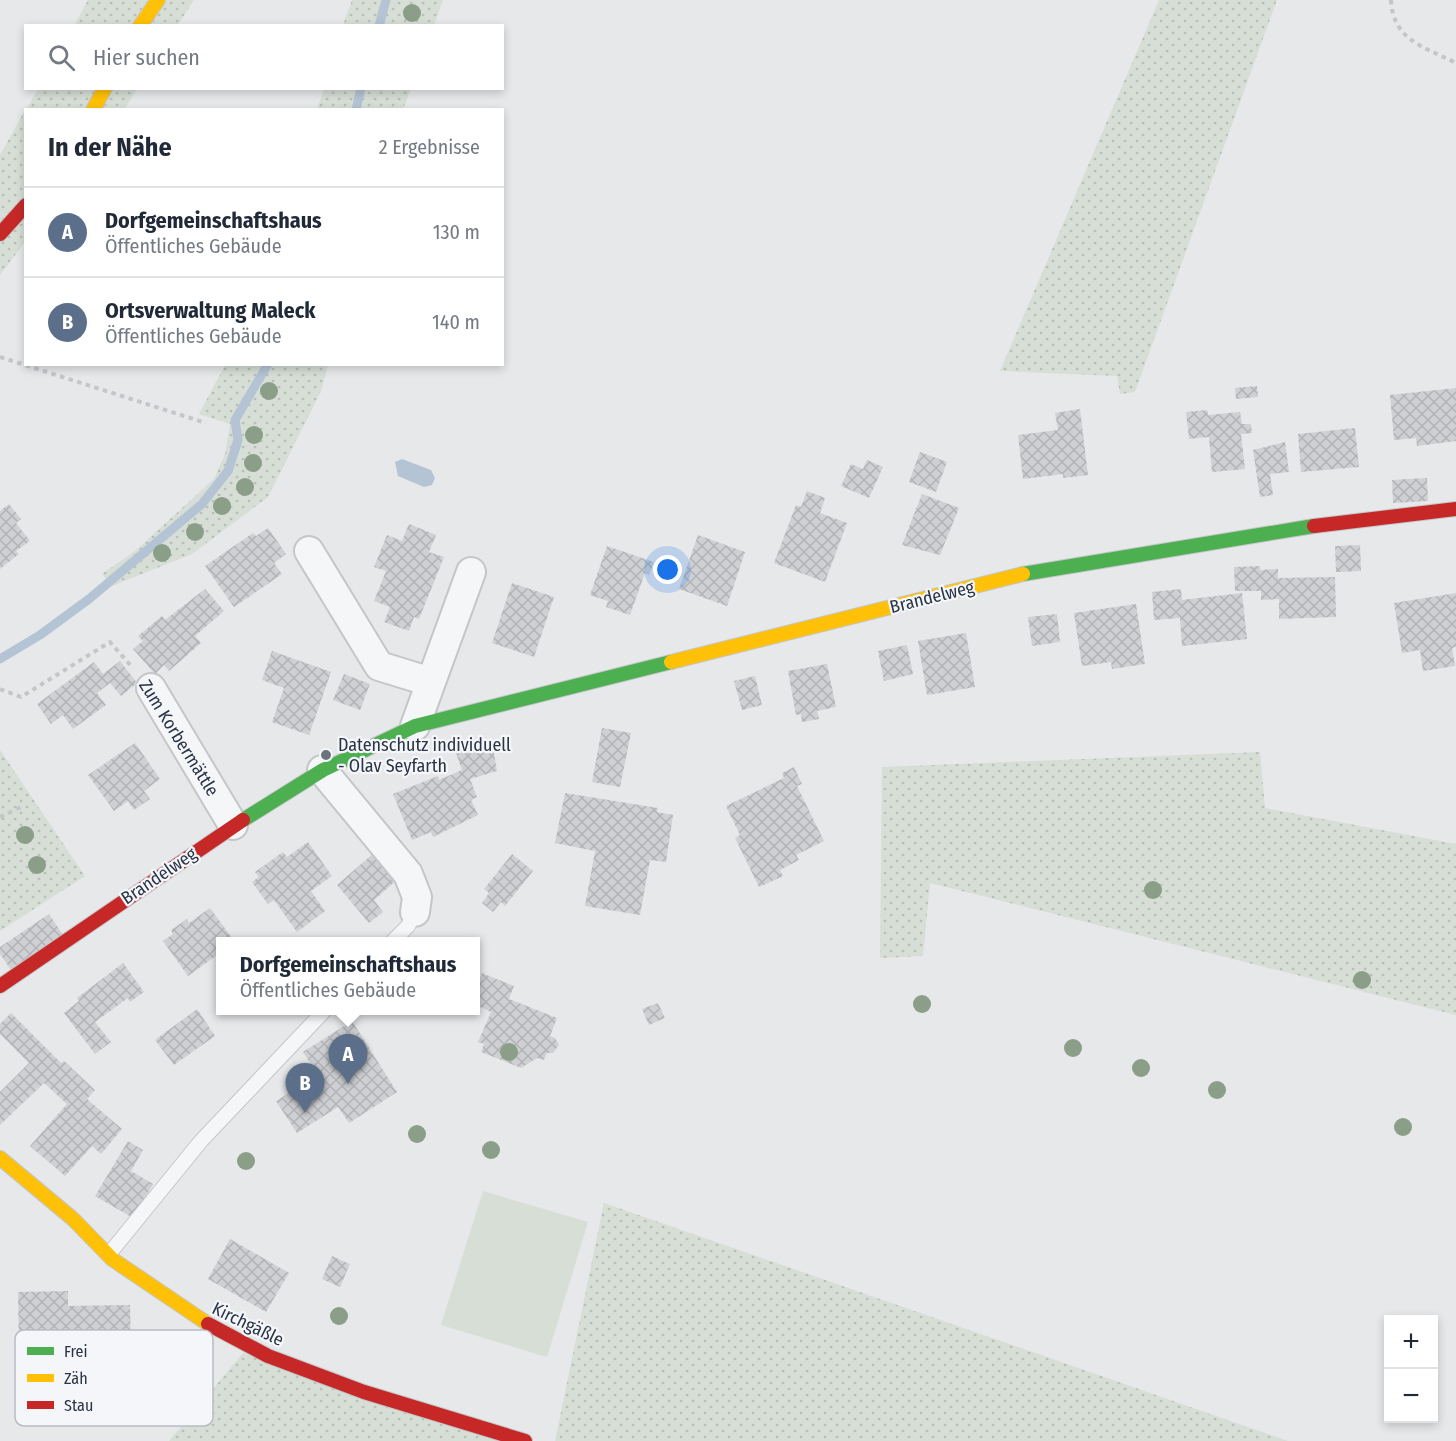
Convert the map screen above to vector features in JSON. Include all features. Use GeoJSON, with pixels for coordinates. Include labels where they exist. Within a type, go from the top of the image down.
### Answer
{"type":"FeatureCollection","features":[{"type":"Feature","properties":{"kind":"street"},"geometry":{"type":"LineString","coordinates":[[141,24],[158,0]]}},
{"type":"Feature","properties":{"kind":"street"},"geometry":{"type":"LineString","coordinates":[[94,108],[104,90]]}},
{"type":"Feature","properties":{"kind":"street"},"geometry":{"type":"LineString","coordinates":[[0,234],[24,207]]}},
{"type":"Feature","properties":{"kind":"street","name":"Brandelweg"},"geometry":{"type":"LineString","coordinates":[[0,986],[234,825],[322,770],[372,743],[415,726],[1046,568],[1302,527],[1456,509]]}},
{"type":"Feature","properties":{"kind":"street"},"geometry":{"type":"LineString","coordinates":[[309,551],[379,666],[431,682]]}},
{"type":"Feature","properties":{"kind":"street"},"geometry":{"type":"LineString","coordinates":[[415,726],[471,572]]}},
{"type":"Feature","properties":{"kind":"street","name":"Zum Korbermättle"},"geometry":{"type":"LineString","coordinates":[[151,688],[234,825]]}},
{"type":"Feature","properties":{"kind":"street"},"geometry":{"type":"LineString","coordinates":[[322,770],[408,874],[417,897],[415,912]]}},
{"type":"Feature","properties":{"kind":"street","name":"Kirchgäßle"},"geometry":{"type":"LineString","coordinates":[[0,1158],[112,1259],[199,1320],[268,1356],[363,1392],[525,1441]]}},
{"type":"Feature","properties":{"kind":"lane"},"geometry":{"type":"LineString","coordinates":[[397,937],[408,926],[415,912]]}},
{"type":"Feature","properties":{"kind":"lane"},"geometry":{"type":"LineString","coordinates":[[109,1254],[201,1141],[321,1015]]}},
{"type":"Feature","properties":{"kind":"path"},"geometry":{"type":"LineString","coordinates":[[1391,0],[1392,14],[1404,36],[1456,63]]}},
{"type":"Feature","properties":{"kind":"path"},"geometry":{"type":"LineString","coordinates":[[0,357],[24,365]]}},
{"type":"Feature","properties":{"kind":"path"},"geometry":{"type":"LineString","coordinates":[[28,366],[206,423]]}},
{"type":"Feature","properties":{"kind":"path","name":"Zum Korbermättle"},"geometry":{"type":"LineString","coordinates":[[0,688],[21,697],[110,642],[151,688]]}},
{"type":"Feature","properties":{"kind":"path"},"geometry":{"type":"LineString","coordinates":[[0,817],[21,807]]}},
{"type":"Feature","properties":{"kind":"shaded area"},"geometry":{"type":"Polygon","coordinates":[[[88,0],[194,0],[179,24],[75,24],[88,0]]]}},
{"type":"Feature","properties":{"kind":"shaded area"},"geometry":{"type":"Polygon","coordinates":[[[352,0],[443,0],[434,24],[343,24],[352,0]]]}},
{"type":"Feature","properties":{"kind":"shaded area"},"geometry":{"type":"Polygon","coordinates":[[[1159,0],[1277,0],[1135,392],[1120,394],[1117,376],[1000,371],[1159,0]]]}},
{"type":"Feature","properties":{"kind":"shaded area"},"geometry":{"type":"Polygon","coordinates":[[[37,90],[136,90],[125,108],[27,108],[37,90]]]}},
{"type":"Feature","properties":{"kind":"shaded area"},"geometry":{"type":"Polygon","coordinates":[[[323,90],[411,90],[403,108],[317,108],[323,90]]]}},
{"type":"Feature","properties":{"kind":"shaded area"},"geometry":{"type":"Polygon","coordinates":[[[24,112],[24,243],[0,275],[0,155],[24,112]]]}},
{"type":"Feature","properties":{"kind":"shaded area"},"geometry":{"type":"Polygon","coordinates":[[[224,366],[328,366],[321,391],[268,497],[192,554],[112,586],[102,574],[135,551],[214,479],[225,454],[230,424],[199,414],[224,366]]]}},
{"type":"Feature","properties":{"kind":"shaded area"},"geometry":{"type":"Polygon","coordinates":[[[0,750],[85,876],[0,931],[0,750]]]}},
{"type":"Feature","properties":{"kind":"shaded area"},"geometry":{"type":"Polygon","coordinates":[[[1260,752],[1265,808],[1456,844],[1456,1015],[930,883],[923,956],[880,958],[882,767],[1260,752]]]}},
{"type":"Feature","properties":{"kind":"shaded area"},"geometry":{"type":"Polygon","coordinates":[[[483,1191],[588,1222],[547,1357],[441,1325],[483,1191]]]}},
{"type":"Feature","properties":{"kind":"shaded area"},"geometry":{"type":"Polygon","coordinates":[[[604,1203],[1288,1441],[555,1441],[604,1203]]]}},
{"type":"Feature","properties":{"kind":"shaded area"},"geometry":{"type":"Polygon","coordinates":[[[243,1353],[498,1441],[169,1441],[182,1426],[213,1426],[213,1389],[243,1353]]]}},
{"type":"Feature","properties":{"kind":"water"},"geometry":{"type":"Polygon","coordinates":[[[402,459],[431,470],[435,478],[432,485],[424,487],[398,476],[395,462],[402,459]]]}},
{"type":"Feature","properties":{"kind":"building"},"geometry":{"type":"Polygon","coordinates":[[[1257,386],[1258,397],[1236,399],[1235,388],[1257,386]]]}},
{"type":"Feature","properties":{"kind":"building"},"geometry":{"type":"Polygon","coordinates":[[[1456,388],[1456,441],[1417,446],[1416,438],[1394,440],[1390,395],[1456,388]]]}},
{"type":"Feature","properties":{"kind":"building"},"geometry":{"type":"Polygon","coordinates":[[[1080,409],[1088,475],[1063,478],[1063,474],[1023,479],[1018,435],[1058,430],[1055,413],[1080,409]]]}},
{"type":"Feature","properties":{"kind":"building"},"geometry":{"type":"Polygon","coordinates":[[[1207,410],[1208,415],[1240,412],[1242,424],[1251,424],[1252,433],[1241,434],[1245,469],[1212,472],[1209,437],[1189,439],[1186,412],[1207,410]]]}},
{"type":"Feature","properties":{"kind":"building"},"geometry":{"type":"Polygon","coordinates":[[[1355,428],[1359,467],[1301,472],[1298,434],[1355,428]]]}},
{"type":"Feature","properties":{"kind":"building"},"geometry":{"type":"Polygon","coordinates":[[[1285,442],[1289,472],[1270,474],[1273,495],[1260,497],[1253,450],[1285,442]]]}},
{"type":"Feature","properties":{"kind":"building"},"geometry":{"type":"Polygon","coordinates":[[[920,452],[947,462],[936,492],[909,482],[920,452]]]}},
{"type":"Feature","properties":{"kind":"building"},"geometry":{"type":"Polygon","coordinates":[[[867,460],[883,467],[869,498],[841,486],[851,464],[863,469],[867,460]]]}},
{"type":"Feature","properties":{"kind":"building"},"geometry":{"type":"Polygon","coordinates":[[[1427,478],[1428,501],[1393,503],[1392,480],[1427,478]]]}},
{"type":"Feature","properties":{"kind":"building"},"geometry":{"type":"Polygon","coordinates":[[[807,491],[825,498],[820,513],[847,523],[825,582],[774,563],[796,505],[801,507],[807,491]]]}},
{"type":"Feature","properties":{"kind":"building"},"geometry":{"type":"Polygon","coordinates":[[[922,494],[959,508],[940,555],[902,545],[922,494]]]}},
{"type":"Feature","properties":{"kind":"building"},"geometry":{"type":"Polygon","coordinates":[[[9,504],[21,519],[16,523],[30,541],[16,551],[19,554],[0,569],[0,511],[9,504]]]}},
{"type":"Feature","properties":{"kind":"building"},"geometry":{"type":"Polygon","coordinates":[[[409,524],[436,535],[429,552],[444,557],[419,619],[414,617],[409,631],[384,622],[390,607],[374,601],[386,571],[374,567],[387,535],[402,541],[409,524]]]}},
{"type":"Feature","properties":{"kind":"building"},"geometry":{"type":"Polygon","coordinates":[[[268,528],[286,554],[274,563],[282,574],[234,607],[205,566],[253,533],[256,536],[268,528]]]}},
{"type":"Feature","properties":{"kind":"building"},"geometry":{"type":"Polygon","coordinates":[[[698,535],[745,552],[727,606],[679,589],[698,535]]]}},
{"type":"Feature","properties":{"kind":"building"},"geometry":{"type":"Polygon","coordinates":[[[1360,545],[1361,571],[1336,572],[1335,546],[1360,545]]]}},
{"type":"Feature","properties":{"kind":"building"},"geometry":{"type":"Polygon","coordinates":[[[607,546],[654,562],[649,575],[645,573],[630,615],[606,607],[608,601],[590,595],[607,546]]]}},
{"type":"Feature","properties":{"kind":"building"},"geometry":{"type":"Polygon","coordinates":[[[1260,566],[1260,570],[1278,569],[1278,578],[1335,577],[1336,617],[1279,619],[1279,599],[1261,600],[1261,591],[1235,591],[1234,567],[1260,566]]]}},
{"type":"Feature","properties":{"kind":"building"},"geometry":{"type":"Polygon","coordinates":[[[512,583],[554,597],[534,657],[492,643],[512,583]]]}},
{"type":"Feature","properties":{"kind":"building"},"geometry":{"type":"Polygon","coordinates":[[[205,589],[224,611],[195,636],[201,643],[169,671],[164,665],[155,674],[133,649],[143,641],[138,636],[162,616],[165,620],[205,589]]]}},
{"type":"Feature","properties":{"kind":"building"},"geometry":{"type":"Polygon","coordinates":[[[1181,589],[1182,600],[1242,593],[1247,639],[1182,646],[1180,618],[1154,620],[1152,592],[1181,589]]]}},
{"type":"Feature","properties":{"kind":"building"},"geometry":{"type":"Polygon","coordinates":[[[1456,593],[1456,647],[1452,648],[1455,666],[1423,671],[1420,650],[1402,653],[1394,603],[1456,593]]]}},
{"type":"Feature","properties":{"kind":"building"},"geometry":{"type":"Polygon","coordinates":[[[1136,604],[1145,664],[1112,669],[1111,662],[1082,666],[1074,613],[1136,604]]]}},
{"type":"Feature","properties":{"kind":"building"},"geometry":{"type":"Polygon","coordinates":[[[1057,614],[1060,642],[1032,646],[1028,617],[1057,614]]]}},
{"type":"Feature","properties":{"kind":"building"},"geometry":{"type":"Polygon","coordinates":[[[966,633],[975,687],[927,695],[918,641],[966,633]]]}},
{"type":"Feature","properties":{"kind":"building"},"geometry":{"type":"Polygon","coordinates":[[[907,645],[913,674],[884,681],[878,651],[907,645]]]}},
{"type":"Feature","properties":{"kind":"building"},"geometry":{"type":"Polygon","coordinates":[[[272,651],[331,672],[309,735],[272,722],[284,688],[262,680],[272,651]]]}},
{"type":"Feature","properties":{"kind":"building"},"geometry":{"type":"Polygon","coordinates":[[[120,661],[137,683],[121,696],[110,683],[97,693],[106,705],[73,729],[63,715],[51,724],[37,704],[94,662],[103,674],[120,661]]]}},
{"type":"Feature","properties":{"kind":"building"},"geometry":{"type":"Polygon","coordinates":[[[827,664],[836,707],[817,711],[819,719],[802,722],[801,714],[796,715],[788,671],[827,664]]]}},
{"type":"Feature","properties":{"kind":"building"},"geometry":{"type":"Polygon","coordinates":[[[344,674],[370,684],[360,710],[333,700],[344,674]]]}},
{"type":"Feature","properties":{"kind":"building"},"geometry":{"type":"Polygon","coordinates":[[[755,676],[762,705],[742,710],[734,681],[755,676]]]}},
{"type":"Feature","properties":{"kind":"building"},"geometry":{"type":"Polygon","coordinates":[[[602,728],[631,733],[620,787],[592,782],[602,728]]]}},
{"type":"Feature","properties":{"kind":"building"},"geometry":{"type":"Polygon","coordinates":[[[492,742],[497,771],[470,779],[477,797],[471,800],[478,815],[433,837],[431,832],[412,840],[393,794],[438,776],[439,780],[462,770],[456,753],[492,742]]]}},
{"type":"Feature","properties":{"kind":"building"},"geometry":{"type":"Polygon","coordinates":[[[135,743],[160,779],[144,791],[150,799],[134,810],[128,801],[114,811],[88,775],[135,743]]]}},
{"type":"Feature","properties":{"kind":"building"},"geometry":{"type":"Polygon","coordinates":[[[794,767],[802,784],[797,786],[824,841],[796,855],[799,860],[780,870],[783,876],[759,887],[735,838],[740,835],[726,806],[784,778],[782,773],[794,767]]]}},
{"type":"Feature","properties":{"kind":"building"},"geometry":{"type":"Polygon","coordinates":[[[565,793],[658,808],[657,812],[673,815],[666,862],[650,860],[640,915],[585,906],[595,851],[555,843],[565,793]]]}},
{"type":"Feature","properties":{"kind":"building"},"geometry":{"type":"Polygon","coordinates":[[[308,842],[332,876],[311,891],[325,911],[297,932],[274,900],[268,904],[252,882],[259,877],[255,872],[283,852],[287,857],[308,842]]]}},
{"type":"Feature","properties":{"kind":"building"},"geometry":{"type":"Polygon","coordinates":[[[375,852],[398,879],[374,900],[383,912],[369,923],[337,885],[375,852]]]}},
{"type":"Feature","properties":{"kind":"building"},"geometry":{"type":"Polygon","coordinates":[[[512,854],[533,871],[505,906],[501,902],[493,912],[482,903],[489,893],[484,889],[512,854]]]}},
{"type":"Feature","properties":{"kind":"building"},"geometry":{"type":"Polygon","coordinates":[[[210,908],[231,937],[216,937],[216,956],[188,976],[163,941],[173,934],[171,930],[187,919],[189,923],[210,908]]]}},
{"type":"Feature","properties":{"kind":"building"},"geometry":{"type":"Polygon","coordinates":[[[49,914],[63,935],[11,970],[0,954],[0,947],[49,914]]]}},
{"type":"Feature","properties":{"kind":"building"},"geometry":{"type":"Polygon","coordinates":[[[123,963],[144,992],[130,1002],[128,998],[95,1022],[111,1042],[95,1054],[64,1013],[79,1001],[77,998],[123,963]]]}},
{"type":"Feature","properties":{"kind":"building"},"geometry":{"type":"Polygon","coordinates":[[[482,973],[514,986],[509,999],[557,1018],[550,1036],[555,1038],[559,1045],[553,1053],[547,1053],[544,1060],[537,1058],[521,1068],[481,1052],[484,1044],[478,1042],[491,1012],[480,1007],[482,973]]]}},
{"type":"Feature","properties":{"kind":"building"},"geometry":{"type":"Polygon","coordinates":[[[658,1003],[665,1018],[649,1025],[642,1009],[658,1003]]]}},
{"type":"Feature","properties":{"kind":"building"},"geometry":{"type":"Polygon","coordinates":[[[197,1009],[215,1036],[174,1065],[155,1040],[197,1009]]]}},
{"type":"Feature","properties":{"kind":"building"},"geometry":{"type":"Polygon","coordinates":[[[11,1013],[61,1063],[64,1061],[95,1090],[87,1099],[122,1129],[101,1154],[92,1146],[65,1176],[30,1146],[67,1104],[44,1083],[0,1125],[0,1092],[29,1063],[0,1034],[0,1024],[11,1013]]]}},
{"type":"Feature","properties":{"kind":"building"},"geometry":{"type":"Polygon","coordinates":[[[352,1021],[397,1092],[349,1123],[338,1107],[297,1133],[276,1101],[318,1075],[303,1052],[352,1021]]]}},
{"type":"Feature","properties":{"kind":"building"},"geometry":{"type":"Polygon","coordinates":[[[128,1141],[143,1150],[131,1171],[153,1184],[133,1218],[95,1196],[128,1141]]]}},
{"type":"Feature","properties":{"kind":"building"},"geometry":{"type":"Polygon","coordinates":[[[230,1239],[289,1273],[266,1312],[208,1279],[230,1239]]]}},
{"type":"Feature","properties":{"kind":"building"},"geometry":{"type":"Polygon","coordinates":[[[332,1256],[350,1264],[340,1287],[322,1279],[332,1256]]]}},
{"type":"Feature","properties":{"kind":"building"},"geometry":{"type":"Polygon","coordinates":[[[68,1291],[68,1306],[130,1305],[131,1330],[19,1330],[18,1292],[68,1291]]]}},
{"type":"Feature","properties":{"kind":"waterway"},"geometry":{"type":"LineString","coordinates":[[380,24],[386,0]]}},
{"type":"Feature","properties":{"kind":"waterway"},"geometry":{"type":"LineString","coordinates":[[356,108],[361,90]]}},
{"type":"Feature","properties":{"kind":"waterway"},"geometry":{"type":"LineString","coordinates":[[0,659],[40,635],[89,599],[202,504],[228,471],[238,440],[235,420],[267,366]]}},
{"type":"Feature","properties":{"kind":"traffic: fast"},"geometry":{"type":"LineString","coordinates":[[1023,574],[1314,526]]}},
{"type":"Feature","properties":{"kind":"traffic: fast"},"geometry":{"type":"LineString","coordinates":[[243,820],[323,770],[415,726],[671,662]]}},
{"type":"Feature","properties":{"kind":"traffic: slow"},"geometry":{"type":"LineString","coordinates":[[141,24],[158,0]]}},
{"type":"Feature","properties":{"kind":"traffic: slow"},"geometry":{"type":"LineString","coordinates":[[94,108],[104,90]]}},
{"type":"Feature","properties":{"kind":"traffic: slow"},"geometry":{"type":"LineString","coordinates":[[671,662],[1023,574]]}},
{"type":"Feature","properties":{"kind":"traffic: slow"},"geometry":{"type":"LineString","coordinates":[[0,1158],[73,1219],[112,1259],[208,1324]]}},
{"type":"Feature","properties":{"kind":"traffic: jam"},"geometry":{"type":"LineString","coordinates":[[0,234],[24,207]]}},
{"type":"Feature","properties":{"kind":"traffic: jam"},"geometry":{"type":"LineString","coordinates":[[1314,526],[1456,509]]}},
{"type":"Feature","properties":{"kind":"traffic: jam"},"geometry":{"type":"LineString","coordinates":[[0,986],[243,820]]}},
{"type":"Feature","properties":{"kind":"traffic: jam"},"geometry":{"type":"LineString","coordinates":[[208,1324],[268,1356],[364,1392],[525,1441]]}},
{"type":"Feature","properties":{"kind":"place","name":"Datenschutz individuell - Olav Seyfarth"},"geometry":{"type":"Point","coordinates":[326,755]}},
{"type":"Feature","properties":{"kind":"place","name":"Dorfgemeinschaftshaus"},"geometry":{"type":"Point","coordinates":[348,1084]}},
{"type":"Feature","properties":{"kind":"place","name":"Ortsverwaltung Maleck"},"geometry":{"type":"Point","coordinates":[305,1113]}}]}
